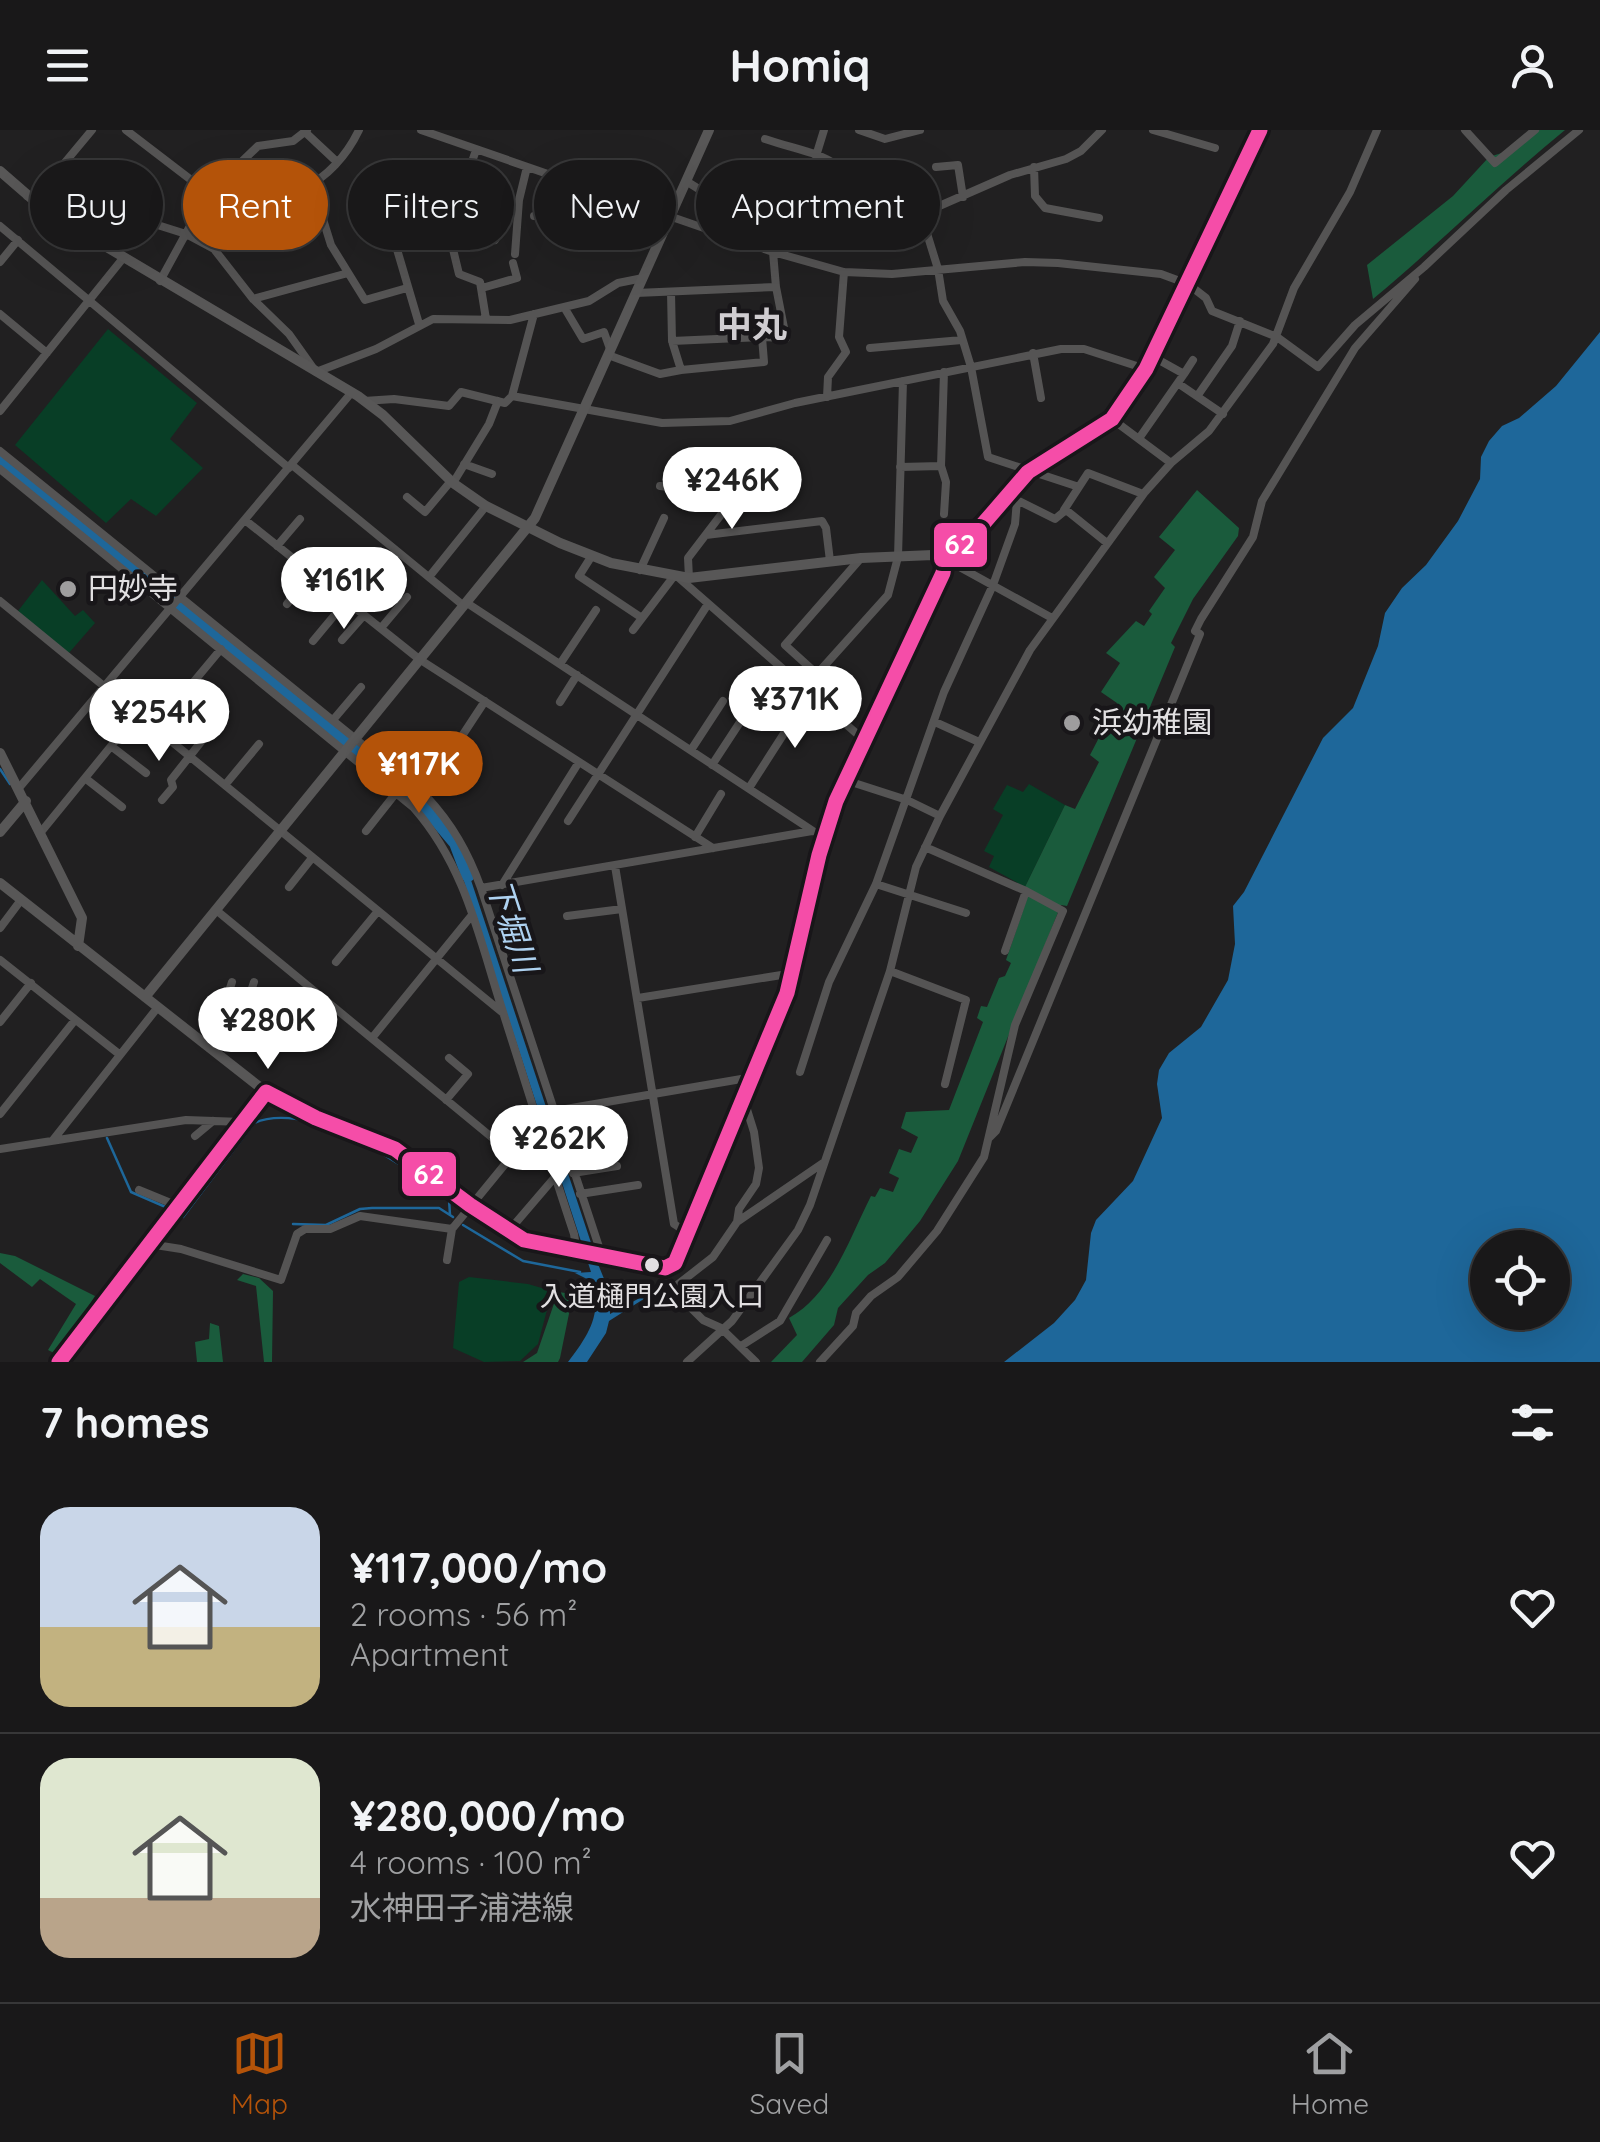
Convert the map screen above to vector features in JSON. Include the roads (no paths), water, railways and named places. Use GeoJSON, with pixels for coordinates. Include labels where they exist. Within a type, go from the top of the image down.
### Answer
{"type":"FeatureCollection","features":[{"type":"Feature","properties":{"kind":"street"},"geometry":{"type":"LineString","coordinates":[[67,160],[92,130]]}},
{"type":"Feature","properties":{"kind":"street"},"geometry":{"type":"LineString","coordinates":[[126,130],[183,175]]}},
{"type":"Feature","properties":{"kind":"street"},"geometry":{"type":"LineString","coordinates":[[328,170],[359,130]]}},
{"type":"Feature","properties":{"kind":"street"},"geometry":{"type":"LineString","coordinates":[[421,130],[534,169]]}},
{"type":"Feature","properties":{"kind":"street"},"geometry":{"type":"LineString","coordinates":[[676,202],[709,130]]}},
{"type":"Feature","properties":{"kind":"street"},"geometry":{"type":"LineString","coordinates":[[816,156],[824,130]]}},
{"type":"Feature","properties":{"kind":"street"},"geometry":{"type":"LineString","coordinates":[[859,130],[885,139],[920,130]]}},
{"type":"Feature","properties":{"kind":"street"},"geometry":{"type":"LineString","coordinates":[[940,206],[1034,167],[1066,159],[1102,130]]}},
{"type":"Feature","properties":{"kind":"street"},"geometry":{"type":"LineString","coordinates":[[1153,130],[1215,148]]}},
{"type":"Feature","properties":{"kind":"street"},"geometry":{"type":"LineString","coordinates":[[0,883],[266,1092],[316,1118],[383,1142],[508,1232],[537,1244],[600,1256],[665,1268],[675,1263],[794,973],[825,835],[845,780],[943,573],[945,559],[1015,495],[1030,471],[1112,418],[1146,369],[1260,130]]}},
{"type":"Feature","properties":{"kind":"street"},"geometry":{"type":"LineString","coordinates":[[687,1362],[732,1321],[798,1230],[810,1205],[890,970],[908,895],[925,847],[980,742],[1052,618],[1143,494],[1223,414],[1276,336],[1294,288],[1350,192],[1377,130]]}},
{"type":"Feature","properties":{"kind":"street"},"geometry":{"type":"LineString","coordinates":[[1464,130],[1495,163],[1535,130]]}},
{"type":"Feature","properties":{"kind":"street"},"geometry":{"type":"LineString","coordinates":[[676,217],[773,252],[844,272],[892,274],[1025,262],[1161,274],[1188,284],[1206,298],[1212,312],[1276,336],[1318,366],[1355,325],[1579,130]]}},
{"type":"Feature","properties":{"kind":"street"},"geometry":{"type":"LineString","coordinates":[[244,160],[258,146],[293,141],[306,131],[337,162]]}},
{"type":"Feature","properties":{"kind":"street"},"geometry":{"type":"LineString","coordinates":[[765,139],[831,160]]}},
{"type":"Feature","properties":{"kind":"street"},"geometry":{"type":"LineString","coordinates":[[473,160],[476,150]]}},
{"type":"Feature","properties":{"kind":"street"},"geometry":{"type":"LineString","coordinates":[[940,167],[958,165],[963,197]]}},
{"type":"Feature","properties":{"kind":"street"},"geometry":{"type":"LineString","coordinates":[[482,288],[516,278],[519,200],[527,167]]}},
{"type":"Feature","properties":{"kind":"street"},"geometry":{"type":"LineString","coordinates":[[1034,167],[1036,196],[1045,208],[1099,218]]}},
{"type":"Feature","properties":{"kind":"street"},"geometry":{"type":"LineString","coordinates":[[0,171],[26,196],[160,281],[364,400],[452,482],[486,506],[591,557],[680,577],[861,558],[934,555],[1052,618]]}},
{"type":"Feature","properties":{"kind":"street"},"geometry":{"type":"LineString","coordinates":[[686,181],[696,187]]}},
{"type":"Feature","properties":{"kind":"street"},"geometry":{"type":"LineString","coordinates":[[26,196],[30,195]]}},
{"type":"Feature","properties":{"kind":"street"},"geometry":{"type":"LineString","coordinates":[[0,226],[429,577],[813,831],[825,835]]}},
{"type":"Feature","properties":{"kind":"street"},"geometry":{"type":"LineString","coordinates":[[328,235],[364,300],[407,288]]}},
{"type":"Feature","properties":{"kind":"street"},"geometry":{"type":"LineString","coordinates":[[160,281],[183,239]]}},
{"type":"Feature","properties":{"kind":"street"},"geometry":{"type":"LineString","coordinates":[[0,262],[18,240]]}},
{"type":"Feature","properties":{"kind":"street"},"geometry":{"type":"LineString","coordinates":[[215,250],[253,300],[289,334],[316,372]]}},
{"type":"Feature","properties":{"kind":"street"},"geometry":{"type":"LineString","coordinates":[[397,250],[419,324]]}},
{"type":"Feature","properties":{"kind":"street"},"geometry":{"type":"LineString","coordinates":[[453,250],[459,274],[480,282],[486,319]]}},
{"type":"Feature","properties":{"kind":"street"},"geometry":{"type":"LineString","coordinates":[[146,997],[528,526],[655,250]]}},
{"type":"Feature","properties":{"kind":"street"},"geometry":{"type":"LineString","coordinates":[[932,250],[943,301],[960,331],[971,367],[988,457],[1078,487]]}},
{"type":"Feature","properties":{"kind":"street"},"geometry":{"type":"LineString","coordinates":[[672,340],[786,338],[773,252]]}},
{"type":"Feature","properties":{"kind":"street"},"geometry":{"type":"LineString","coordinates":[[0,411],[124,258]]}},
{"type":"Feature","properties":{"kind":"street"},"geometry":{"type":"LineString","coordinates":[[988,1138],[996,1131],[1200,634],[1195,632],[1201,618],[1253,536],[1262,501],[1356,348],[1424,267]]}},
{"type":"Feature","properties":{"kind":"street"},"geometry":{"type":"LineString","coordinates":[[827,397],[828,377],[846,352],[839,337],[844,272]]}},
{"type":"Feature","properties":{"kind":"street"},"geometry":{"type":"LineString","coordinates":[[253,300],[348,273]]}},
{"type":"Feature","properties":{"kind":"street"},"geometry":{"type":"LineString","coordinates":[[316,372],[376,349],[433,319],[510,320],[589,300],[618,283],[643,278]]}},
{"type":"Feature","properties":{"kind":"street"},"geometry":{"type":"LineString","coordinates":[[636,294],[776,288]]}},
{"type":"Feature","properties":{"kind":"street"},"geometry":{"type":"LineString","coordinates":[[671,292],[672,340],[681,370]]}},
{"type":"Feature","properties":{"kind":"street"},"geometry":{"type":"LineString","coordinates":[[564,307],[583,339],[604,332],[609,352]]}},
{"type":"Feature","properties":{"kind":"street"},"geometry":{"type":"LineString","coordinates":[[0,314],[46,353]]}},
{"type":"Feature","properties":{"kind":"street"},"geometry":{"type":"LineString","coordinates":[[364,400],[394,399],[450,406],[461,392],[506,403],[512,396],[534,314]]}},
{"type":"Feature","properties":{"kind":"street"},"geometry":{"type":"LineString","coordinates":[[1198,395],[1232,346],[1240,321]]}},
{"type":"Feature","properties":{"kind":"street"},"geometry":{"type":"LineString","coordinates":[[609,352],[660,374],[764,362],[762,337]]}},
{"type":"Feature","properties":{"kind":"street"},"geometry":{"type":"LineString","coordinates":[[870,348],[962,340]]}},
{"type":"Feature","properties":{"kind":"street"},"geometry":{"type":"LineString","coordinates":[[512,396],[662,423],[730,421],[1033,353],[1084,349],[1146,369]]}},
{"type":"Feature","properties":{"kind":"street"},"geometry":{"type":"LineString","coordinates":[[1033,353],[1041,398]]}},
{"type":"Feature","properties":{"kind":"street"},"geometry":{"type":"LineString","coordinates":[[1157,360],[1184,374]]}},
{"type":"Feature","properties":{"kind":"street"},"geometry":{"type":"LineString","coordinates":[[1140,437],[1192,360]]}},
{"type":"Feature","properties":{"kind":"street"},"geometry":{"type":"LineString","coordinates":[[944,372],[944,514]]}},
{"type":"Feature","properties":{"kind":"street"},"geometry":{"type":"LineString","coordinates":[[861,558],[785,645],[817,674],[888,596],[898,557],[903,381]]}},
{"type":"Feature","properties":{"kind":"street"},"geometry":{"type":"LineString","coordinates":[[1179,384],[1223,414]]}},
{"type":"Feature","properties":{"kind":"street"},"geometry":{"type":"LineString","coordinates":[[19,788],[352,392]]}},
{"type":"Feature","properties":{"kind":"street"},"geometry":{"type":"LineString","coordinates":[[407,497],[425,512],[464,464],[498,401]]}},
{"type":"Feature","properties":{"kind":"street"},"geometry":{"type":"LineString","coordinates":[[1112,418],[1171,464]]}},
{"type":"Feature","properties":{"kind":"street"},"geometry":{"type":"LineString","coordinates":[[0,451],[440,811],[461,842],[482,888],[600,1256]]}},
{"type":"Feature","properties":{"kind":"street"},"geometry":{"type":"LineString","coordinates":[[464,464],[492,474]]}},
{"type":"Feature","properties":{"kind":"street"},"geometry":{"type":"LineString","coordinates":[[900,467],[941,466]]}},
{"type":"Feature","properties":{"kind":"street"},"geometry":{"type":"LineString","coordinates":[[0,469],[414,808],[442,842],[452,858],[472,915],[580,1252]]}},
{"type":"Feature","properties":{"kind":"street"},"geometry":{"type":"LineString","coordinates":[[1015,495],[1056,519],[1088,474],[1143,494]]}},
{"type":"Feature","properties":{"kind":"street"},"geometry":{"type":"LineString","coordinates":[[633,630],[680,577],[688,558],[750,478]]}},
{"type":"Feature","properties":{"kind":"street"},"geometry":{"type":"LineString","coordinates":[[660,486],[734,496]]}},
{"type":"Feature","properties":{"kind":"street"},"geometry":{"type":"LineString","coordinates":[[800,1072],[829,982],[876,884],[944,692],[993,585],[1015,524],[1015,495]]}},
{"type":"Feature","properties":{"kind":"street"},"geometry":{"type":"LineString","coordinates":[[429,577],[486,506]]}},
{"type":"Feature","properties":{"kind":"street"},"geometry":{"type":"LineString","coordinates":[[1064,510],[1107,543]]}},
{"type":"Feature","properties":{"kind":"street"},"geometry":{"type":"LineString","coordinates":[[640,570],[664,518]]}},
{"type":"Feature","properties":{"kind":"street"},"geometry":{"type":"LineString","coordinates":[[245,520],[419,659],[713,848]]}},
{"type":"Feature","properties":{"kind":"street"},"geometry":{"type":"LineString","coordinates":[[277,546],[300,520]]}},
{"type":"Feature","properties":{"kind":"street"},"geometry":{"type":"LineString","coordinates":[[706,534],[822,521],[830,561]]}},
{"type":"Feature","properties":{"kind":"street"},"geometry":{"type":"LineString","coordinates":[[591,557],[579,576],[642,618]]}},
{"type":"Feature","properties":{"kind":"street"},"geometry":{"type":"LineString","coordinates":[[287,604],[311,572]]}},
{"type":"Feature","properties":{"kind":"street"},"geometry":{"type":"LineString","coordinates":[[313,640],[367,576]]}},
{"type":"Feature","properties":{"kind":"street"},"geometry":{"type":"LineString","coordinates":[[680,577],[864,740]]}},
{"type":"Feature","properties":{"kind":"street"},"geometry":{"type":"LineString","coordinates":[[381,628],[407,598]]}},
{"type":"Feature","properties":{"kind":"street"},"geometry":{"type":"LineString","coordinates":[[0,601],[504,1014]]}},
{"type":"Feature","properties":{"kind":"street"},"geometry":{"type":"LineString","coordinates":[[568,821],[708,604]]}},
{"type":"Feature","properties":{"kind":"street"},"geometry":{"type":"LineString","coordinates":[[560,664],[596,610]]}},
{"type":"Feature","properties":{"kind":"street"},"geometry":{"type":"LineString","coordinates":[[342,640],[364,615]]}},
{"type":"Feature","properties":{"kind":"street"},"geometry":{"type":"LineString","coordinates":[[156,727],[221,649]]}},
{"type":"Feature","properties":{"kind":"street"},"geometry":{"type":"LineString","coordinates":[[560,702],[577,675]]}},
{"type":"Feature","properties":{"kind":"street"},"geometry":{"type":"LineString","coordinates":[[333,720],[361,687]]}},
{"type":"Feature","properties":{"kind":"street"},"geometry":{"type":"LineString","coordinates":[[749,788],[810,693]]}},
{"type":"Feature","properties":{"kind":"street"},"geometry":{"type":"LineString","coordinates":[[458,742],[485,701]]}},
{"type":"Feature","properties":{"kind":"street"},"geometry":{"type":"LineString","coordinates":[[690,750],[723,701]]}},
{"type":"Feature","properties":{"kind":"street"},"geometry":{"type":"LineString","coordinates":[[712,764],[748,710]]}},
{"type":"Feature","properties":{"kind":"street"},"geometry":{"type":"LineString","coordinates":[[41,832],[138,713]]}},
{"type":"Feature","properties":{"kind":"street"},"geometry":{"type":"LineString","coordinates":[[174,742],[193,717]]}},
{"type":"Feature","properties":{"kind":"street"},"geometry":{"type":"LineString","coordinates":[[935,722],[980,742]]}},
{"type":"Feature","properties":{"kind":"street"},"geometry":{"type":"LineString","coordinates":[[162,800],[173,786],[170,780],[208,733]]}},
{"type":"Feature","properties":{"kind":"street"},"geometry":{"type":"LineString","coordinates":[[225,785],[259,744]]}},
{"type":"Feature","properties":{"kind":"street"},"geometry":{"type":"LineString","coordinates":[[112,746],[146,773]]}},
{"type":"Feature","properties":{"kind":"street"},"geometry":{"type":"LineString","coordinates":[[0,754],[82,918],[78,946]]}},
{"type":"Feature","properties":{"kind":"street"},"geometry":{"type":"LineString","coordinates":[[502,884],[579,762]]}},
{"type":"Feature","properties":{"kind":"street"},"geometry":{"type":"LineString","coordinates":[[85,778],[122,807]]}},
{"type":"Feature","properties":{"kind":"street"},"geometry":{"type":"LineString","coordinates":[[845,780],[907,800],[940,816]]}},
{"type":"Feature","properties":{"kind":"street"},"geometry":{"type":"LineString","coordinates":[[366,830],[396,793]]}},
{"type":"Feature","properties":{"kind":"street"},"geometry":{"type":"LineString","coordinates":[[694,836],[722,794]]}},
{"type":"Feature","properties":{"kind":"street"},"geometry":{"type":"LineString","coordinates":[[0,832],[26,801]]}},
{"type":"Feature","properties":{"kind":"street"},"geometry":{"type":"LineString","coordinates":[[482,888],[813,831]]}},
{"type":"Feature","properties":{"kind":"street"},"geometry":{"type":"LineString","coordinates":[[820,1362],[853,1326],[856,1313],[871,1296],[898,1277],[937,1231],[984,1157],[1014,1025],[1063,912],[1026,891],[925,847]]}},
{"type":"Feature","properties":{"kind":"street"},"geometry":{"type":"LineString","coordinates":[[289,887],[312,858]]}},
{"type":"Feature","properties":{"kind":"street"},"geometry":{"type":"LineString","coordinates":[[615,866],[674,1224],[688,1233]]}},
{"type":"Feature","properties":{"kind":"street"},"geometry":{"type":"LineString","coordinates":[[876,884],[966,914]]}},
{"type":"Feature","properties":{"kind":"street"},"geometry":{"type":"LineString","coordinates":[[1005,952],[1026,891]]}},
{"type":"Feature","properties":{"kind":"street"},"geometry":{"type":"LineString","coordinates":[[0,928],[21,900]]}},
{"type":"Feature","properties":{"kind":"street"},"geometry":{"type":"LineString","coordinates":[[567,916],[622,909]]}},
{"type":"Feature","properties":{"kind":"street"},"geometry":{"type":"LineString","coordinates":[[216,910],[512,1154]]}},
{"type":"Feature","properties":{"kind":"street"},"geometry":{"type":"LineString","coordinates":[[336,962],[378,911]]}},
{"type":"Feature","properties":{"kind":"street"},"geometry":{"type":"LineString","coordinates":[[372,1038],[472,915]]}},
{"type":"Feature","properties":{"kind":"street"},"geometry":{"type":"LineString","coordinates":[[0,960],[119,1054]]}},
{"type":"Feature","properties":{"kind":"street"},"geometry":{"type":"LineString","coordinates":[[890,970],[966,1000],[945,1084]]}},
{"type":"Feature","properties":{"kind":"street"},"geometry":{"type":"LineString","coordinates":[[638,998],[794,973]]}},
{"type":"Feature","properties":{"kind":"street"},"geometry":{"type":"LineString","coordinates":[[204,1044],[232,982]]}},
{"type":"Feature","properties":{"kind":"street"},"geometry":{"type":"LineString","coordinates":[[228,996],[246,1003],[254,982]]}},
{"type":"Feature","properties":{"kind":"street"},"geometry":{"type":"LineString","coordinates":[[0,1022],[30,983]]}},
{"type":"Feature","properties":{"kind":"street"},"geometry":{"type":"LineString","coordinates":[[53,1140],[158,1006]]}},
{"type":"Feature","properties":{"kind":"street"},"geometry":{"type":"LineString","coordinates":[[0,1114],[75,1020]]}},
{"type":"Feature","properties":{"kind":"street"},"geometry":{"type":"LineString","coordinates":[[446,1100],[468,1074],[449,1058]]}},
{"type":"Feature","properties":{"kind":"street"},"geometry":{"type":"LineString","coordinates":[[447,1260],[452,1230],[537,1121],[554,1111],[753,1077]]}},
{"type":"Feature","properties":{"kind":"street"},"geometry":{"type":"LineString","coordinates":[[59,1362],[266,1092]]}},
{"type":"Feature","properties":{"kind":"street"},"geometry":{"type":"LineString","coordinates":[[744,1100],[754,1132],[759,1168],[756,1184],[713,1257],[672,1289],[756,1362]]}},
{"type":"Feature","properties":{"kind":"street"},"geometry":{"type":"LineString","coordinates":[[0,1149],[186,1120],[242,1122]]}},
{"type":"Feature","properties":{"kind":"street"},"geometry":{"type":"LineString","coordinates":[[195,1136],[213,1121]]}},
{"type":"Feature","properties":{"kind":"street"},"geometry":{"type":"LineString","coordinates":[[736,1222],[823,1162]]}},
{"type":"Feature","properties":{"kind":"street"},"geometry":{"type":"LineString","coordinates":[[573,1173],[617,1166]]}},
{"type":"Feature","properties":{"kind":"street"},"geometry":{"type":"LineString","coordinates":[[508,1232],[555,1177]]}},
{"type":"Feature","properties":{"kind":"street"},"geometry":{"type":"LineString","coordinates":[[580,1194],[638,1185]]}},
{"type":"Feature","properties":{"kind":"street"},"geometry":{"type":"LineString","coordinates":[[139,1190],[178,1206]]}},
{"type":"Feature","properties":{"kind":"street"},"geometry":{"type":"LineString","coordinates":[[149,1244],[182,1249],[282,1280],[297,1234],[305,1229],[330,1229],[360,1216],[452,1230]]}},
{"type":"Feature","properties":{"kind":"street"},"geometry":{"type":"LineString","coordinates":[[740,1346],[780,1321],[826,1240]]}},
{"type":"Feature","properties":{"kind":"water"},"geometry":{"type":"Polygon","coordinates":[[[1600,332],[1600,1362],[1004,1362],[1054,1323],[1075,1300],[1086,1280],[1096,1220],[1133,1181],[1162,1118],[1159,1070],[1169,1053],[1201,1027],[1228,980],[1235,944],[1233,906],[1244,892],[1323,738],[1353,708],[1378,646],[1385,613],[1458,521],[1480,479],[1481,457],[1489,441],[1502,426],[1519,418],[1556,386],[1600,332]]]}},
{"type":"Feature","properties":{"kind":"water"},"geometry":{"type":"Polygon","coordinates":[[[464,859],[609,1291],[610,1314],[657,1285],[661,1288],[609,1321],[606,1333],[587,1362],[568,1362],[592,1324],[596,1304],[591,1281],[575,1273],[591,1272],[458,863],[464,859]]]}},
{"type":"Feature","properties":{"kind":"waterway","name":"下堀川"},"geometry":{"type":"LineString","coordinates":[[0,459],[425,806],[456,843],[468,875]]}},
{"type":"Feature","properties":{"kind":"waterway"},"geometry":{"type":"LineString","coordinates":[[0,769],[10,784]]}},
{"type":"Feature","properties":{"kind":"waterway"},"geometry":{"type":"LineString","coordinates":[[180,1215],[183,1217],[254,1123],[277,1118],[329,1128],[383,1154],[449,1199],[450,1215]]}},
{"type":"Feature","properties":{"kind":"waterway"},"geometry":{"type":"LineString","coordinates":[[107,1138],[131,1192],[168,1208]]}},
{"type":"Feature","properties":{"kind":"waterway"},"geometry":{"type":"LineString","coordinates":[[293,1224],[326,1225],[360,1209],[372,1208],[439,1208],[453,1217]]}},
{"type":"Feature","properties":{"kind":"waterway"},"geometry":{"type":"LineString","coordinates":[[463,1225],[523,1261],[580,1272]]}},
{"type":"Feature","properties":{"kind":"place","name":"円妙寺"},"geometry":{"type":"Point","coordinates":[68,589]}},
{"type":"Feature","properties":{"kind":"place","name":"浜幼稚園"},"geometry":{"type":"Point","coordinates":[1072,723]}},
{"type":"Feature","properties":{"kind":"place","name":"入道樋門公園入口"},"geometry":{"type":"Point","coordinates":[652,1265]}},
{"type":"Feature","properties":{"kind":"district","name":"中丸"},"geometry":{"type":"Point","coordinates":[752,325]}}]}
